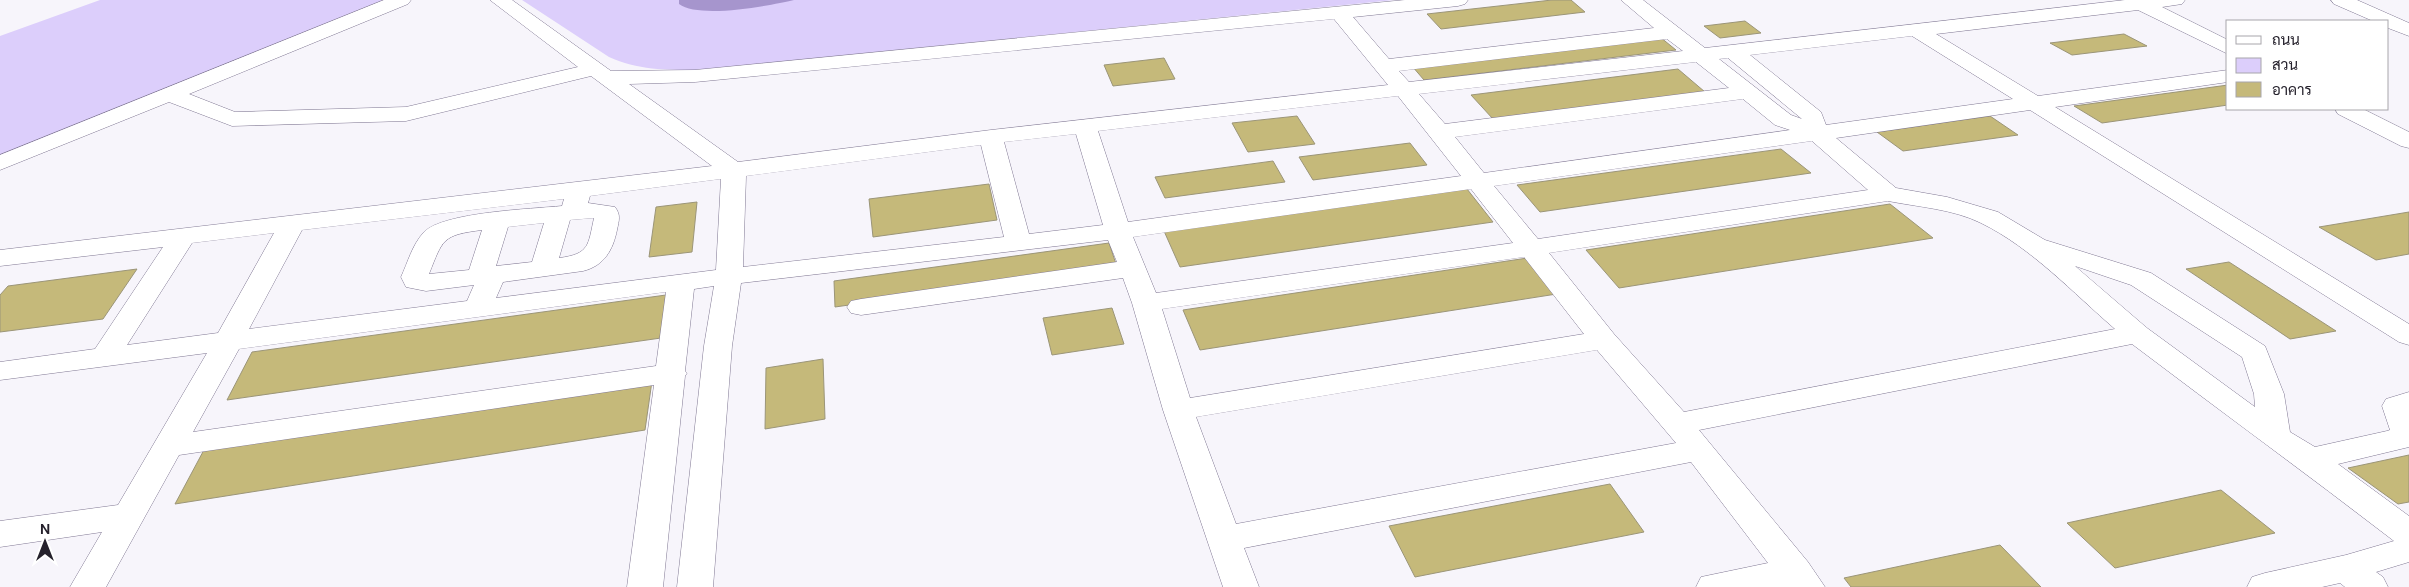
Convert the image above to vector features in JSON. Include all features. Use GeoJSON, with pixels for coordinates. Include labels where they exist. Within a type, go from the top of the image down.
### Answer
{"type":"FeatureCollection","features":[{"type":"Feature","properties":{"kind":"street"},"geometry":{"type":"LineString","coordinates":[[501,0],[734,171]]}},
{"type":"Feature","properties":{"kind":"street"},"geometry":{"type":"LineString","coordinates":[[169,94],[232,119],[406,114],[600,74],[695,76],[1308,8],[1339,13],[1458,0]]}},
{"type":"Feature","properties":{"kind":"street"},"geometry":{"type":"LineString","coordinates":[[1631,0],[1750,92],[1783,120],[1817,133],[1888,194]]}},
{"type":"Feature","properties":{"kind":"street"},"geometry":{"type":"LineString","coordinates":[[0,280],[10,257],[292,225],[570,205],[606,212],[607,216],[598,253],[594,258],[583,264],[426,283],[416,281],[415,277],[432,237],[440,230],[454,226],[498,220],[570,205],[734,171],[991,137],[1086,128],[2175,0]]}},
{"type":"Feature","properties":{"kind":"street"},"geometry":{"type":"LineString","coordinates":[[2341,0],[2386,20]]}},
{"type":"Feature","properties":{"kind":"street"},"geometry":{"type":"LineString","coordinates":[[0,163],[393,2]]}},
{"type":"Feature","properties":{"kind":"street"},"geometry":{"type":"LineString","coordinates":[[2142,4],[2226,47]]}},
{"type":"Feature","properties":{"kind":"street"},"geometry":{"type":"LineString","coordinates":[[1339,13],[1478,180],[1604,340],[1699,450],[1801,579]]}},
{"type":"Feature","properties":{"kind":"street"},"geometry":{"type":"LineString","coordinates":[[2389,21],[2409,30]]}},
{"type":"Feature","properties":{"kind":"street"},"geometry":{"type":"LineString","coordinates":[[1916,30],[2409,336]]}},
{"type":"Feature","properties":{"kind":"street"},"geometry":{"type":"LineString","coordinates":[[1384,66],[1672,32]]}},
{"type":"Feature","properties":{"kind":"street"},"geometry":{"type":"LineString","coordinates":[[1732,52],[1813,117],[1817,133]]}},
{"type":"Feature","properties":{"kind":"street"},"geometry":{"type":"LineString","coordinates":[[0,371],[729,276],[1118,231],[2226,76]]}},
{"type":"Feature","properties":{"kind":"street"},"geometry":{"type":"LineString","coordinates":[[1439,132],[1750,92]]}},
{"type":"Feature","properties":{"kind":"street"},"geometry":{"type":"LineString","coordinates":[[2348,110],[2409,141]]}},
{"type":"Feature","properties":{"kind":"street"},"geometry":{"type":"LineString","coordinates":[[1086,128],[1118,231],[1146,303],[1178,410],[1241,587]]}},
{"type":"Feature","properties":{"kind":"street"},"geometry":{"type":"LineString","coordinates":[[991,137],[1018,242]]}},
{"type":"Feature","properties":{"kind":"street"},"geometry":{"type":"LineString","coordinates":[[695,587],[718,346],[729,276],[734,171]]}},
{"type":"Feature","properties":{"kind":"street"},"geometry":{"type":"LineString","coordinates":[[1146,303],[1533,248],[1888,194],[1947,204],[1989,218],[2032,243],[2137,334],[2275,437],[2310,459],[2409,534]]}},
{"type":"Feature","properties":{"kind":"street"},"geometry":{"type":"LineString","coordinates":[[543,268],[570,205]]}},
{"type":"Feature","properties":{"kind":"street"},"geometry":{"type":"LineString","coordinates":[[478,308],[498,220]]}},
{"type":"Feature","properties":{"kind":"street"},"geometry":{"type":"LineString","coordinates":[[88,587],[228,342],[292,225]]}},
{"type":"Feature","properties":{"kind":"street"},"geometry":{"type":"LineString","coordinates":[[104,358],[182,238]]}},
{"type":"Feature","properties":{"kind":"street"},"geometry":{"type":"LineString","coordinates":[[2032,243],[2142,279],[2255,352],[2269,394],[2275,437]]}},
{"type":"Feature","properties":{"kind":"street"},"geometry":{"type":"LineString","coordinates":[[861,307],[1133,268]]}},
{"type":"Feature","properties":{"kind":"street"},"geometry":{"type":"LineString","coordinates":[[645,587],[682,282]]}},
{"type":"Feature","properties":{"kind":"street"},"geometry":{"type":"LineString","coordinates":[[1676,424],[2137,334]]}},
{"type":"Feature","properties":{"kind":"street"},"geometry":{"type":"LineString","coordinates":[[1178,410],[1604,340]]}},
{"type":"Feature","properties":{"kind":"street"},"geometry":{"type":"LineString","coordinates":[[168,446],[672,374]]}},
{"type":"Feature","properties":{"kind":"street"},"geometry":{"type":"LineString","coordinates":[[2310,459],[2397,440],[2407,433],[2397,406],[2409,402]]}},
{"type":"Feature","properties":{"kind":"street"},"geometry":{"type":"LineString","coordinates":[[1223,539],[1699,450]]}},
{"type":"Feature","properties":{"kind":"street"},"geometry":{"type":"LineString","coordinates":[[0,534],[127,516]]}},
{"type":"Feature","properties":{"kind":"street"},"geometry":{"type":"LineString","coordinates":[[2265,587],[2358,577],[2409,549]]}},
{"type":"Feature","properties":{"kind":"street"},"geometry":{"type":"LineString","coordinates":[[1714,587],[1801,579]]}},
{"type":"Feature","properties":{"kind":"green space"},"geometry":{"type":"Polygon","coordinates":[[[100,0],[383,0],[0,156],[0,36],[100,0]]]}},
{"type":"Feature","properties":{"kind":"green space"},"geometry":{"type":"Polygon","coordinates":[[[522,0],[1394,0],[697,70],[674,70],[630,65],[609,57],[522,0]]]}},
{"type":"Feature","properties":{"kind":"shaded area"},"geometry":{"type":"Polygon","coordinates":[[[679,0],[794,0],[751,8],[702,11],[679,4],[679,0]]]}},
{"type":"Feature","properties":{"kind":"building"},"geometry":{"type":"Polygon","coordinates":[[[1552,0],[1571,0],[1585,12],[1441,29],[1427,14],[1552,0]]]}},
{"type":"Feature","properties":{"kind":"building"},"geometry":{"type":"Polygon","coordinates":[[[1745,21],[1761,33],[1720,38],[1704,26],[1745,21]]]}},
{"type":"Feature","properties":{"kind":"building"},"geometry":{"type":"Polygon","coordinates":[[[2124,34],[2147,46],[2072,55],[2050,43],[2124,34]]]}},
{"type":"Feature","properties":{"kind":"building"},"geometry":{"type":"Polygon","coordinates":[[[1660,37],[1676,50],[1424,80],[1412,66],[1660,37]]]}},
{"type":"Feature","properties":{"kind":"building"},"geometry":{"type":"Polygon","coordinates":[[[1164,58],[1175,79],[1113,86],[1104,65],[1164,58]]]}},
{"type":"Feature","properties":{"kind":"building"},"geometry":{"type":"Polygon","coordinates":[[[1678,69],[1705,92],[1493,119],[1471,95],[1678,69]]]}},
{"type":"Feature","properties":{"kind":"building"},"geometry":{"type":"Polygon","coordinates":[[[2226,85],[2226,105],[2102,123],[2074,106],[2226,85]]]}},
{"type":"Feature","properties":{"kind":"building"},"geometry":{"type":"Polygon","coordinates":[[[1297,116],[1315,144],[1248,152],[1232,123],[1297,116]]]}},
{"type":"Feature","properties":{"kind":"building"},"geometry":{"type":"Polygon","coordinates":[[[1990,116],[2018,135],[1903,151],[1877,132],[1990,116]]]}},
{"type":"Feature","properties":{"kind":"building"},"geometry":{"type":"Polygon","coordinates":[[[1410,143],[1427,165],[1313,180],[1299,157],[1410,143]]]}},
{"type":"Feature","properties":{"kind":"building"},"geometry":{"type":"Polygon","coordinates":[[[1781,149],[1811,173],[1540,212],[1517,185],[1781,149]]]}},
{"type":"Feature","properties":{"kind":"building"},"geometry":{"type":"Polygon","coordinates":[[[1273,161],[1285,182],[1165,198],[1155,177],[1273,161]]]}},
{"type":"Feature","properties":{"kind":"building"},"geometry":{"type":"Polygon","coordinates":[[[989,184],[997,220],[873,237],[869,199],[989,184]]]}},
{"type":"Feature","properties":{"kind":"building"},"geometry":{"type":"Polygon","coordinates":[[[1467,189],[1493,222],[1180,267],[1164,231],[1467,189]]]}},
{"type":"Feature","properties":{"kind":"building"},"geometry":{"type":"Polygon","coordinates":[[[697,202],[692,252],[649,257],[656,207],[697,202]]]}},
{"type":"Feature","properties":{"kind":"building"},"geometry":{"type":"Polygon","coordinates":[[[1890,204],[1933,238],[1619,288],[1586,250],[1890,204]]]}},
{"type":"Feature","properties":{"kind":"building"},"geometry":{"type":"Polygon","coordinates":[[[2409,212],[2409,254],[2376,260],[2319,227],[2409,212]]]}},
{"type":"Feature","properties":{"kind":"building"},"geometry":{"type":"Polygon","coordinates":[[[1109,243],[1117,267],[835,307],[834,281],[1109,243]]]}},
{"type":"Feature","properties":{"kind":"building"},"geometry":{"type":"Polygon","coordinates":[[[1534,257],[1563,293],[1200,350],[1183,310],[1534,257]]]}},
{"type":"Feature","properties":{"kind":"building"},"geometry":{"type":"Polygon","coordinates":[[[2229,262],[2336,331],[2290,339],[2186,269],[2229,262]]]}},
{"type":"Feature","properties":{"kind":"building"},"geometry":{"type":"Polygon","coordinates":[[[137,269],[103,319],[0,332],[0,295],[8,286],[137,269]]]}},
{"type":"Feature","properties":{"kind":"building"},"geometry":{"type":"Polygon","coordinates":[[[666,295],[661,338],[227,400],[252,352],[666,295]]]}},
{"type":"Feature","properties":{"kind":"building"},"geometry":{"type":"Polygon","coordinates":[[[1112,308],[1124,344],[1052,355],[1043,318],[1112,308]]]}},
{"type":"Feature","properties":{"kind":"building"},"geometry":{"type":"Polygon","coordinates":[[[823,359],[825,419],[765,429],[766,368],[823,359]]]}},
{"type":"Feature","properties":{"kind":"building"},"geometry":{"type":"Polygon","coordinates":[[[652,381],[645,430],[175,504],[205,448],[652,381]]]}},
{"type":"Feature","properties":{"kind":"building"},"geometry":{"type":"Polygon","coordinates":[[[2409,455],[2409,502],[2398,504],[2348,468],[2409,455]]]}},
{"type":"Feature","properties":{"kind":"building"},"geometry":{"type":"Polygon","coordinates":[[[1610,484],[1644,532],[1415,577],[1389,526],[1610,484]]]}},
{"type":"Feature","properties":{"kind":"building"},"geometry":{"type":"Polygon","coordinates":[[[2221,490],[2275,533],[2115,568],[2067,523],[2221,490]]]}},
{"type":"Feature","properties":{"kind":"building"},"geometry":{"type":"Polygon","coordinates":[[[2000,545],[2041,587],[1851,587],[1844,578],[2000,545]]]}}]}
